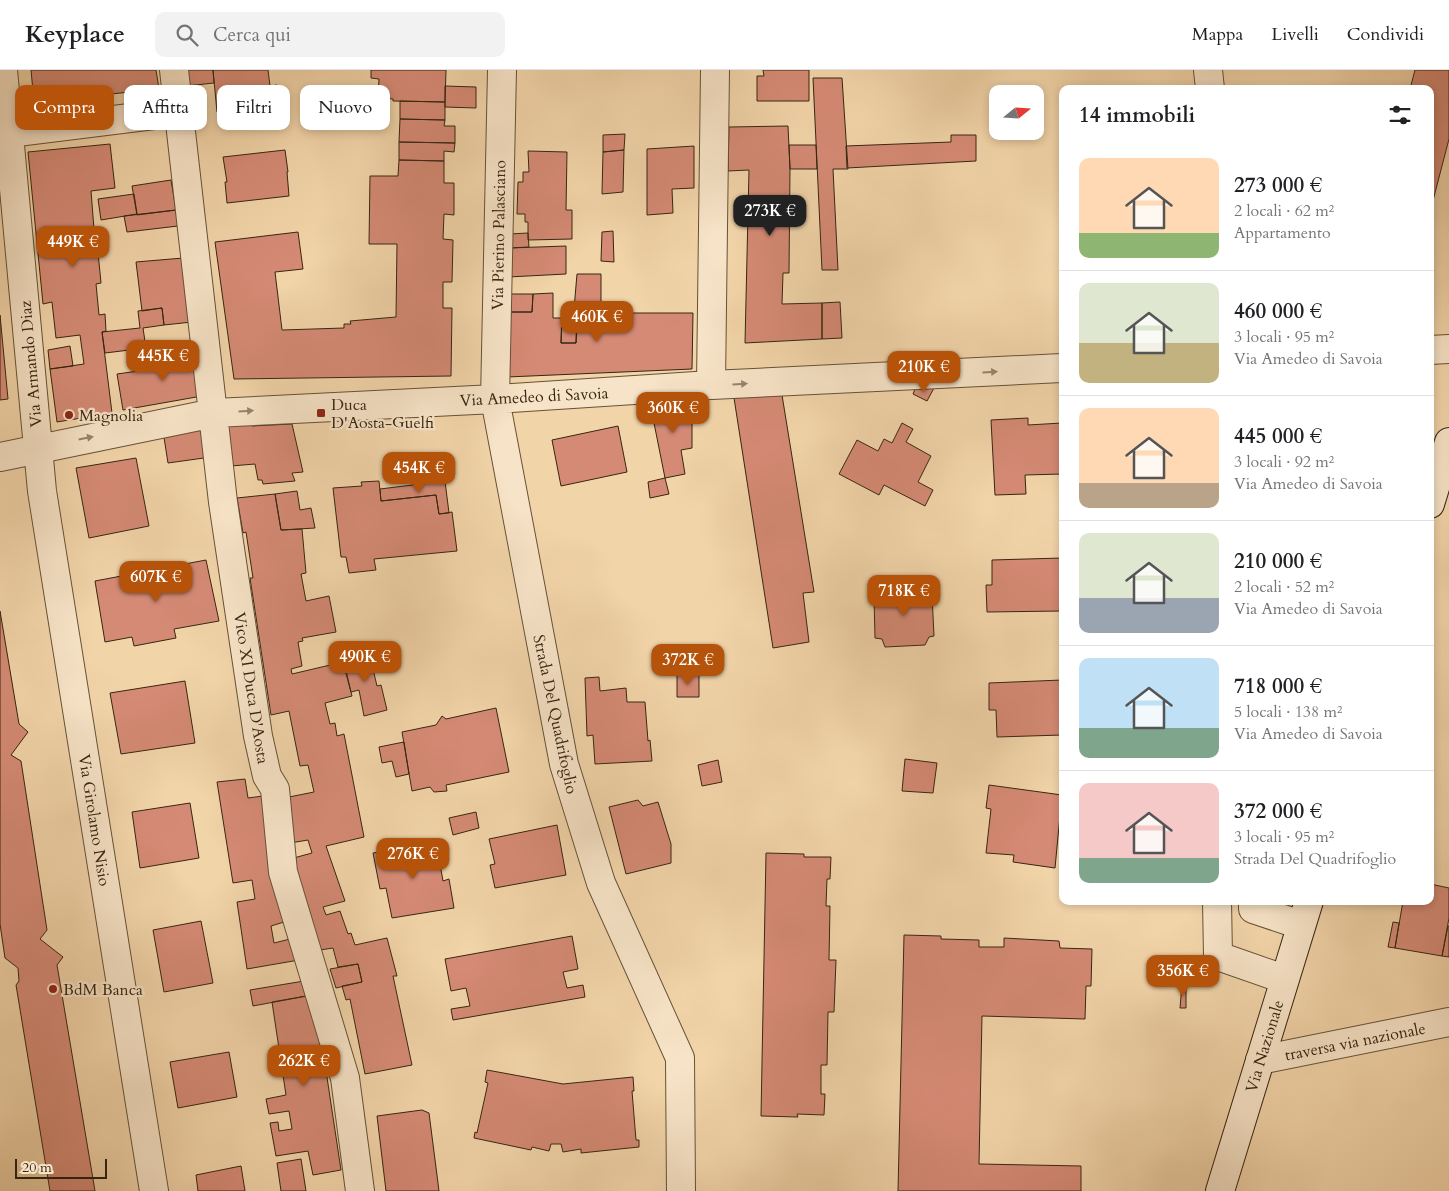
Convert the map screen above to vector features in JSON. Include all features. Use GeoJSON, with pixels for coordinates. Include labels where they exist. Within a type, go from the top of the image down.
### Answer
{"type":"FeatureCollection","features":[{"type":"Feature","properties":{"kind":"street","name":"Via Armando Diaz"},"geometry":{"type":"LineString","coordinates":[[3,70],[7,147],[38,448]]}},
{"type":"Feature","properties":{"kind":"street","name":"Vico XI Duca D'Aosta"},"geometry":{"type":"LineString","coordinates":[[174,70],[175,85]]}},
{"type":"Feature","properties":{"kind":"street","name":"Via Pierino Palasciano"},"geometry":{"type":"LineString","coordinates":[[494,399],[502,70]]}},
{"type":"Feature","properties":{"kind":"street"},"geometry":{"type":"LineString","coordinates":[[711,385],[715,70]]}},
{"type":"Feature","properties":{"kind":"street"},"geometry":{"type":"LineString","coordinates":[[1208,70],[1210,85]]}},
{"type":"Feature","properties":{"kind":"street"},"geometry":{"type":"LineString","coordinates":[[7,147],[124,123]]}},
{"type":"Feature","properties":{"kind":"street","name":"Vico XI Duca D'Aosta"},"geometry":{"type":"LineString","coordinates":[[180,130],[223,502],[256,727],[267,776],[275,789],[283,872],[345,1078],[360,1191]]}},
{"type":"Feature","properties":{"kind":"street"},"geometry":{"type":"LineString","coordinates":[[1434,350],[1449,349]]}},
{"type":"Feature","properties":{"kind":"street","name":"Via Amedeo di Savoia"},"geometry":{"type":"LineString","coordinates":[[0,457],[214,412],[494,399],[711,385],[1059,368]]}},
{"type":"Feature","properties":{"kind":"street","name":"Strada Del Quadrifoglio"},"geometry":{"type":"LineString","coordinates":[[494,399],[564,764],[601,883],[680,1058],[680,1191]]}},
{"type":"Feature","properties":{"kind":"street"},"geometry":{"type":"LineString","coordinates":[[1434,491],[1449,442]]}},
{"type":"Feature","properties":{"kind":"street","name":"Via Girolamo Nisio"},"geometry":{"type":"LineString","coordinates":[[38,448],[42,491],[154,1191]]}},
{"type":"Feature","properties":{"kind":"street"},"geometry":{"type":"LineString","coordinates":[[1217,905],[1218,956],[1284,979]]}},
{"type":"Feature","properties":{"kind":"street"},"geometry":{"type":"LineString","coordinates":[[1253,905],[1253,909],[1305,913]]}},
{"type":"Feature","properties":{"kind":"street","name":"Via Nazionale"},"geometry":{"type":"LineString","coordinates":[[1220,1191],[1305,913]]}},
{"type":"Feature","properties":{"kind":"street","name":"traversa via nazionale"},"geometry":{"type":"LineString","coordinates":[[1260,1060],[1449,1022]]}},
{"type":"Feature","properties":{"kind":"building"},"geometry":{"type":"Polygon","coordinates":[[[31,70],[156,70],[158,85],[124,85],[124,93],[114,94],[114,85],[32,85],[31,70]]]}},
{"type":"Feature","properties":{"kind":"building"},"geometry":{"type":"Polygon","coordinates":[[[184,70],[213,70],[214,83],[186,85],[184,70]]]}},
{"type":"Feature","properties":{"kind":"building"},"geometry":{"type":"Polygon","coordinates":[[[213,70],[268,70],[270,85],[217,85],[217,112],[213,70]]]}},
{"type":"Feature","properties":{"kind":"building"},"geometry":{"type":"Polygon","coordinates":[[[371,70],[446,70],[445,102],[393,101],[393,99],[390,99],[390,85],[379,85],[379,79],[371,78],[371,70]]]}},
{"type":"Feature","properties":{"kind":"building"},"geometry":{"type":"Polygon","coordinates":[[[763,70],[809,70],[809,101],[757,101],[757,76],[764,76],[763,70]]]}},
{"type":"Feature","properties":{"kind":"building"},"geometry":{"type":"Polygon","coordinates":[[[1415,70],[1449,70],[1449,139],[1434,197],[1434,85],[1411,85],[1415,70]]]}},
{"type":"Feature","properties":{"kind":"building"},"geometry":{"type":"Polygon","coordinates":[[[813,78],[842,78],[848,169],[833,169],[838,270],[822,270],[813,78]]]}},
{"type":"Feature","properties":{"kind":"building"},"geometry":{"type":"Polygon","coordinates":[[[445,86],[476,87],[476,108],[445,107],[445,86]]]}},
{"type":"Feature","properties":{"kind":"building"},"geometry":{"type":"Polygon","coordinates":[[[400,101],[445,102],[445,120],[400,119],[400,101]]]}},
{"type":"Feature","properties":{"kind":"building"},"geometry":{"type":"Polygon","coordinates":[[[400,119],[445,120],[444,126],[455,126],[455,143],[399,142],[400,119]]]}},
{"type":"Feature","properties":{"kind":"building"},"geometry":{"type":"Polygon","coordinates":[[[788,126],[790,169],[789,273],[783,273],[782,304],[822,303],[822,339],[745,343],[749,170],[728,171],[729,127],[788,126]]]}},
{"type":"Feature","properties":{"kind":"building"},"geometry":{"type":"Polygon","coordinates":[[[625,134],[624,150],[603,152],[603,135],[625,134]]]}},
{"type":"Feature","properties":{"kind":"building"},"geometry":{"type":"Polygon","coordinates":[[[951,135],[976,135],[976,161],[847,168],[846,146],[951,142],[951,135]]]}},
{"type":"Feature","properties":{"kind":"building"},"geometry":{"type":"Polygon","coordinates":[[[399,142],[455,143],[454,152],[444,151],[444,161],[399,160],[399,142]]]}},
{"type":"Feature","properties":{"kind":"building"},"geometry":{"type":"Polygon","coordinates":[[[110,144],[115,188],[91,191],[95,242],[97,242],[101,283],[96,284],[99,315],[105,314],[106,331],[102,332],[112,413],[57,422],[50,369],[84,364],[80,335],[56,338],[52,302],[43,304],[28,152],[110,144]]]}},
{"type":"Feature","properties":{"kind":"building"},"geometry":{"type":"Polygon","coordinates":[[[789,145],[816,145],[817,169],[790,169],[789,145]]]}},
{"type":"Feature","properties":{"kind":"building"},"geometry":{"type":"Polygon","coordinates":[[[694,146],[694,188],[672,189],[673,213],[647,215],[647,149],[694,146]]]}},
{"type":"Feature","properties":{"kind":"building"},"geometry":{"type":"Polygon","coordinates":[[[285,150],[289,196],[227,203],[225,182],[227,182],[223,157],[285,150]]]}},
{"type":"Feature","properties":{"kind":"building"},"geometry":{"type":"Polygon","coordinates":[[[624,150],[623,192],[602,194],[603,152],[624,150]]]}},
{"type":"Feature","properties":{"kind":"building"},"geometry":{"type":"Polygon","coordinates":[[[528,151],[567,152],[566,210],[572,210],[572,239],[528,240],[528,222],[525,222],[525,214],[517,214],[518,182],[523,182],[523,172],[529,172],[528,151]]]}},
{"type":"Feature","properties":{"kind":"building"},"geometry":{"type":"Polygon","coordinates":[[[399,160],[444,161],[444,183],[454,183],[454,215],[444,214],[443,239],[453,240],[452,282],[443,282],[443,308],[452,308],[451,376],[234,379],[215,242],[298,232],[303,269],[275,272],[282,330],[344,328],[344,324],[351,324],[350,321],[396,317],[397,244],[369,244],[370,176],[398,176],[399,160]]]}},
{"type":"Feature","properties":{"kind":"building"},"geometry":{"type":"Polygon","coordinates":[[[171,180],[176,210],[137,215],[132,186],[171,180]]]}},
{"type":"Feature","properties":{"kind":"building"},"geometry":{"type":"Polygon","coordinates":[[[134,194],[137,214],[101,220],[98,199],[134,194]]]}},
{"type":"Feature","properties":{"kind":"building"},"geometry":{"type":"Polygon","coordinates":[[[176,210],[178,226],[127,232],[124,216],[176,210]]]}},
{"type":"Feature","properties":{"kind":"building"},"geometry":{"type":"Polygon","coordinates":[[[613,231],[614,262],[601,261],[602,232],[613,231]]]}},
{"type":"Feature","properties":{"kind":"building"},"geometry":{"type":"Polygon","coordinates":[[[528,233],[529,247],[509,248],[509,234],[528,233]]]}},
{"type":"Feature","properties":{"kind":"building"},"geometry":{"type":"Polygon","coordinates":[[[566,246],[566,274],[508,277],[509,248],[566,246]]]}},
{"type":"Feature","properties":{"kind":"building"},"geometry":{"type":"Polygon","coordinates":[[[183,258],[192,322],[164,325],[162,308],[142,311],[136,262],[183,258]]]}},
{"type":"Feature","properties":{"kind":"building"},"geometry":{"type":"Polygon","coordinates":[[[577,274],[601,274],[601,323],[584,323],[584,314],[577,314],[576,343],[561,343],[562,309],[574,309],[577,274]]]}},
{"type":"Feature","properties":{"kind":"building"},"geometry":{"type":"Polygon","coordinates":[[[553,293],[553,318],[562,318],[561,343],[576,343],[577,323],[601,323],[601,313],[693,313],[692,369],[507,377],[507,312],[532,312],[533,294],[553,293]]]}},
{"type":"Feature","properties":{"kind":"building"},"geometry":{"type":"Polygon","coordinates":[[[508,294],[533,294],[532,312],[507,312],[508,294]]]}},
{"type":"Feature","properties":{"kind":"building"},"geometry":{"type":"Polygon","coordinates":[[[840,302],[842,338],[822,339],[822,303],[840,302]]]}},
{"type":"Feature","properties":{"kind":"building"},"geometry":{"type":"Polygon","coordinates":[[[162,308],[164,325],[143,328],[146,348],[105,353],[102,332],[140,328],[138,311],[162,308]]]}},
{"type":"Feature","properties":{"kind":"building"},"geometry":{"type":"Polygon","coordinates":[[[0,315],[8,399],[0,400],[0,315]]]}},
{"type":"Feature","properties":{"kind":"building"},"geometry":{"type":"Polygon","coordinates":[[[194,340],[202,396],[123,410],[117,374],[174,366],[172,352],[184,351],[183,342],[194,340]]]}},
{"type":"Feature","properties":{"kind":"building"},"geometry":{"type":"Polygon","coordinates":[[[70,346],[73,366],[50,369],[48,350],[70,346]]]}},
{"type":"Feature","properties":{"kind":"building"},"geometry":{"type":"Polygon","coordinates":[[[934,388],[927,401],[913,394],[915,389],[934,388]]]}},
{"type":"Feature","properties":{"kind":"building"},"geometry":{"type":"Polygon","coordinates":[[[782,395],[814,592],[803,593],[809,642],[773,648],[734,398],[782,395]]]}},
{"type":"Feature","properties":{"kind":"building"},"geometry":{"type":"Polygon","coordinates":[[[692,400],[692,448],[681,450],[685,474],[665,478],[650,403],[692,400]]]}},
{"type":"Feature","properties":{"kind":"building"},"geometry":{"type":"Polygon","coordinates":[[[1028,418],[1028,425],[1059,423],[1059,474],[1025,475],[1026,494],[995,495],[991,420],[1028,418]]]}},
{"type":"Feature","properties":{"kind":"building"},"geometry":{"type":"Polygon","coordinates":[[[252,421],[252,426],[292,424],[303,472],[292,473],[295,481],[263,484],[262,480],[258,480],[255,464],[231,466],[225,422],[252,421]]]}},
{"type":"Feature","properties":{"kind":"building"},"geometry":{"type":"Polygon","coordinates":[[[902,423],[913,429],[906,442],[931,456],[918,482],[933,490],[925,506],[884,485],[879,495],[839,474],[857,440],[878,451],[884,439],[892,443],[902,423]]]}},
{"type":"Feature","properties":{"kind":"building"},"geometry":{"type":"Polygon","coordinates":[[[207,424],[211,457],[168,463],[163,431],[207,424]]]}},
{"type":"Feature","properties":{"kind":"building"},"geometry":{"type":"Polygon","coordinates":[[[618,426],[627,472],[561,486],[552,440],[618,426]]]}},
{"type":"Feature","properties":{"kind":"building"},"geometry":{"type":"Polygon","coordinates":[[[136,458],[149,526],[89,538],[76,468],[136,458]]]}},
{"type":"Feature","properties":{"kind":"building"},"geometry":{"type":"Polygon","coordinates":[[[665,478],[669,494],[650,498],[648,482],[665,478]]]}},
{"type":"Feature","properties":{"kind":"building"},"geometry":{"type":"Polygon","coordinates":[[[379,481],[381,501],[436,495],[439,514],[452,512],[457,551],[374,559],[376,570],[349,573],[346,557],[341,557],[333,488],[362,486],[361,482],[379,481]]]}},
{"type":"Feature","properties":{"kind":"building"},"geometry":{"type":"Polygon","coordinates":[[[445,481],[449,513],[439,514],[436,495],[381,501],[380,489],[445,481]]]}},
{"type":"Feature","properties":{"kind":"building"},"geometry":{"type":"Polygon","coordinates":[[[297,491],[300,510],[311,508],[315,528],[281,530],[275,494],[297,491]]]}},
{"type":"Feature","properties":{"kind":"building"},"geometry":{"type":"Polygon","coordinates":[[[275,494],[281,530],[302,529],[306,573],[301,574],[306,601],[329,596],[336,632],[302,638],[303,641],[298,642],[302,666],[291,669],[292,674],[343,662],[352,696],[325,703],[330,724],[335,723],[337,736],[344,734],[364,837],[326,846],[345,901],[323,907],[326,915],[340,911],[348,934],[351,933],[355,945],[387,938],[397,976],[393,976],[412,1065],[365,1074],[350,999],[346,1000],[342,986],[362,982],[358,964],[338,967],[333,948],[320,950],[290,859],[312,853],[308,840],[290,843],[284,798],[314,792],[308,765],[300,766],[289,711],[271,715],[250,578],[253,578],[246,532],[243,533],[237,498],[275,494]]]}},
{"type":"Feature","properties":{"kind":"building"},"geometry":{"type":"Polygon","coordinates":[[[1059,558],[1059,611],[987,612],[986,585],[992,585],[992,560],[1059,558]]]}},
{"type":"Feature","properties":{"kind":"building"},"geometry":{"type":"Polygon","coordinates":[[[206,560],[219,621],[174,629],[176,638],[134,646],[132,637],[105,642],[95,581],[206,560]]]}},
{"type":"Feature","properties":{"kind":"building"},"geometry":{"type":"Polygon","coordinates":[[[924,586],[925,592],[932,595],[934,636],[929,637],[925,645],[885,647],[882,639],[875,638],[874,598],[881,596],[883,589],[924,586]]]}},
{"type":"Feature","properties":{"kind":"building"},"geometry":{"type":"Polygon","coordinates":[[[0,611],[19,724],[28,732],[11,755],[21,761],[47,930],[40,939],[63,957],[57,965],[95,1191],[50,1191],[16,985],[19,981],[18,968],[5,958],[0,924],[0,611]]]}},
{"type":"Feature","properties":{"kind":"building"},"geometry":{"type":"Polygon","coordinates":[[[369,652],[377,686],[381,685],[387,710],[364,716],[359,690],[351,692],[343,658],[369,652]]]}},
{"type":"Feature","properties":{"kind":"building"},"geometry":{"type":"Polygon","coordinates":[[[677,674],[699,674],[699,697],[677,697],[677,674]]]}},
{"type":"Feature","properties":{"kind":"building"},"geometry":{"type":"Polygon","coordinates":[[[599,677],[600,691],[626,688],[627,702],[645,702],[648,741],[650,740],[652,761],[595,764],[593,735],[587,736],[585,678],[599,677]]]}},
{"type":"Feature","properties":{"kind":"building"},"geometry":{"type":"Polygon","coordinates":[[[1059,680],[1059,735],[997,737],[996,710],[989,710],[989,683],[1059,680]]]}},
{"type":"Feature","properties":{"kind":"building"},"geometry":{"type":"Polygon","coordinates":[[[185,681],[195,743],[121,754],[110,693],[185,681]]]}},
{"type":"Feature","properties":{"kind":"building"},"geometry":{"type":"Polygon","coordinates":[[[496,708],[509,772],[446,785],[447,791],[434,792],[430,787],[412,791],[402,732],[436,725],[442,716],[446,719],[496,708]]]}},
{"type":"Feature","properties":{"kind":"building"},"geometry":{"type":"Polygon","coordinates":[[[404,742],[409,774],[396,777],[392,761],[382,763],[379,747],[404,742]]]}},
{"type":"Feature","properties":{"kind":"building"},"geometry":{"type":"Polygon","coordinates":[[[905,759],[937,763],[933,793],[902,791],[905,759]]]}},
{"type":"Feature","properties":{"kind":"building"},"geometry":{"type":"Polygon","coordinates":[[[718,760],[722,782],[702,786],[698,765],[718,760]]]}},
{"type":"Feature","properties":{"kind":"building"},"geometry":{"type":"Polygon","coordinates":[[[245,779],[248,798],[263,796],[284,922],[271,926],[274,943],[294,938],[299,960],[247,969],[237,902],[255,899],[252,880],[233,883],[217,782],[245,779]]]}},
{"type":"Feature","properties":{"kind":"building"},"geometry":{"type":"Polygon","coordinates":[[[989,785],[1059,795],[1059,826],[1055,868],[1013,862],[1014,855],[986,853],[991,809],[986,808],[989,785]]]}},
{"type":"Feature","properties":{"kind":"building"},"geometry":{"type":"Polygon","coordinates":[[[638,800],[643,806],[658,802],[671,844],[671,863],[626,874],[609,807],[638,800]]]}},
{"type":"Feature","properties":{"kind":"building"},"geometry":{"type":"Polygon","coordinates":[[[190,803],[199,858],[140,868],[132,812],[190,803]]]}},
{"type":"Feature","properties":{"kind":"building"},"geometry":{"type":"Polygon","coordinates":[[[476,812],[479,828],[453,835],[449,818],[476,812]]]}},
{"type":"Feature","properties":{"kind":"building"},"geometry":{"type":"Polygon","coordinates":[[[557,825],[566,875],[495,888],[490,865],[495,864],[489,839],[557,825]]]}},
{"type":"Feature","properties":{"kind":"building"},"geometry":{"type":"Polygon","coordinates":[[[436,842],[443,881],[449,879],[454,908],[392,918],[386,888],[380,889],[373,853],[436,842]]]}},
{"type":"Feature","properties":{"kind":"building"},"geometry":{"type":"Polygon","coordinates":[[[766,853],[804,854],[804,857],[831,857],[830,879],[827,879],[826,906],[830,906],[829,960],[836,960],[834,1012],[828,1012],[827,1065],[821,1065],[821,1094],[825,1094],[824,1115],[797,1114],[798,1117],[761,1116],[766,853]]]}},
{"type":"Feature","properties":{"kind":"building"},"geometry":{"type":"Polygon","coordinates":[[[1434,885],[1449,888],[1449,918],[1442,956],[1395,948],[1402,905],[1434,905],[1434,885]]]}},
{"type":"Feature","properties":{"kind":"building"},"geometry":{"type":"Polygon","coordinates":[[[201,921],[213,983],[164,992],[153,930],[201,921]]]}},
{"type":"Feature","properties":{"kind":"building"},"geometry":{"type":"Polygon","coordinates":[[[1393,922],[1399,923],[1395,948],[1388,947],[1393,922]]]}},
{"type":"Feature","properties":{"kind":"building"},"geometry":{"type":"Polygon","coordinates":[[[1449,926],[1449,957],[1442,956],[1449,926]]]}},
{"type":"Feature","properties":{"kind":"building"},"geometry":{"type":"Polygon","coordinates":[[[904,935],[941,936],[941,939],[979,940],[979,947],[1004,947],[1004,938],[1059,941],[1060,948],[1092,949],[1091,986],[1086,986],[1085,1019],[982,1016],[979,1164],[1081,1166],[1081,1191],[898,1191],[904,935]]]}},
{"type":"Feature","properties":{"kind":"building"},"geometry":{"type":"Polygon","coordinates":[[[572,936],[578,969],[563,972],[567,988],[583,985],[585,997],[453,1020],[451,1009],[470,1006],[466,988],[451,991],[445,959],[572,936]]]}},
{"type":"Feature","properties":{"kind":"building"},"geometry":{"type":"Polygon","coordinates":[[[358,964],[362,982],[336,988],[330,969],[358,964]]]}},
{"type":"Feature","properties":{"kind":"building"},"geometry":{"type":"Polygon","coordinates":[[[310,980],[312,995],[253,1006],[250,990],[310,980]]]}},
{"type":"Feature","properties":{"kind":"building"},"geometry":{"type":"Polygon","coordinates":[[[1182,984],[1186,985],[1186,1008],[1180,1008],[1182,984]]]}},
{"type":"Feature","properties":{"kind":"building"},"geometry":{"type":"Polygon","coordinates":[[[312,995],[320,1031],[341,1170],[313,1175],[308,1151],[276,1156],[270,1123],[278,1122],[279,1131],[292,1129],[289,1111],[269,1114],[266,1099],[286,1095],[272,1002],[312,995]]]}},
{"type":"Feature","properties":{"kind":"building"},"geometry":{"type":"Polygon","coordinates":[[[229,1052],[237,1097],[178,1108],[170,1062],[229,1052]]]}},
{"type":"Feature","properties":{"kind":"building"},"geometry":{"type":"Polygon","coordinates":[[[487,1070],[563,1084],[633,1077],[634,1091],[632,1091],[636,1140],[639,1140],[639,1147],[581,1153],[581,1149],[563,1152],[561,1144],[551,1144],[549,1151],[532,1147],[531,1150],[474,1138],[475,1132],[477,1133],[488,1083],[485,1082],[487,1070]]]}},
{"type":"Feature","properties":{"kind":"building"},"geometry":{"type":"Polygon","coordinates":[[[422,1110],[429,1113],[439,1191],[386,1191],[377,1116],[422,1110]]]}},
{"type":"Feature","properties":{"kind":"building"},"geometry":{"type":"Polygon","coordinates":[[[301,1159],[306,1191],[281,1191],[277,1163],[301,1159]]]}},
{"type":"Feature","properties":{"kind":"building"},"geometry":{"type":"Polygon","coordinates":[[[241,1166],[245,1191],[198,1191],[196,1175],[241,1166]]]}},
{"type":"Feature","properties":{"kind":"place","name":"Duca D'Aosta-Guelfi"},"geometry":{"type":"Point","coordinates":[321,413]}},
{"type":"Feature","properties":{"kind":"place","name":"Magnolia"},"geometry":{"type":"Point","coordinates":[69,415]}},
{"type":"Feature","properties":{"kind":"place","name":"BdM Banca"},"geometry":{"type":"Point","coordinates":[53,989]}}]}
